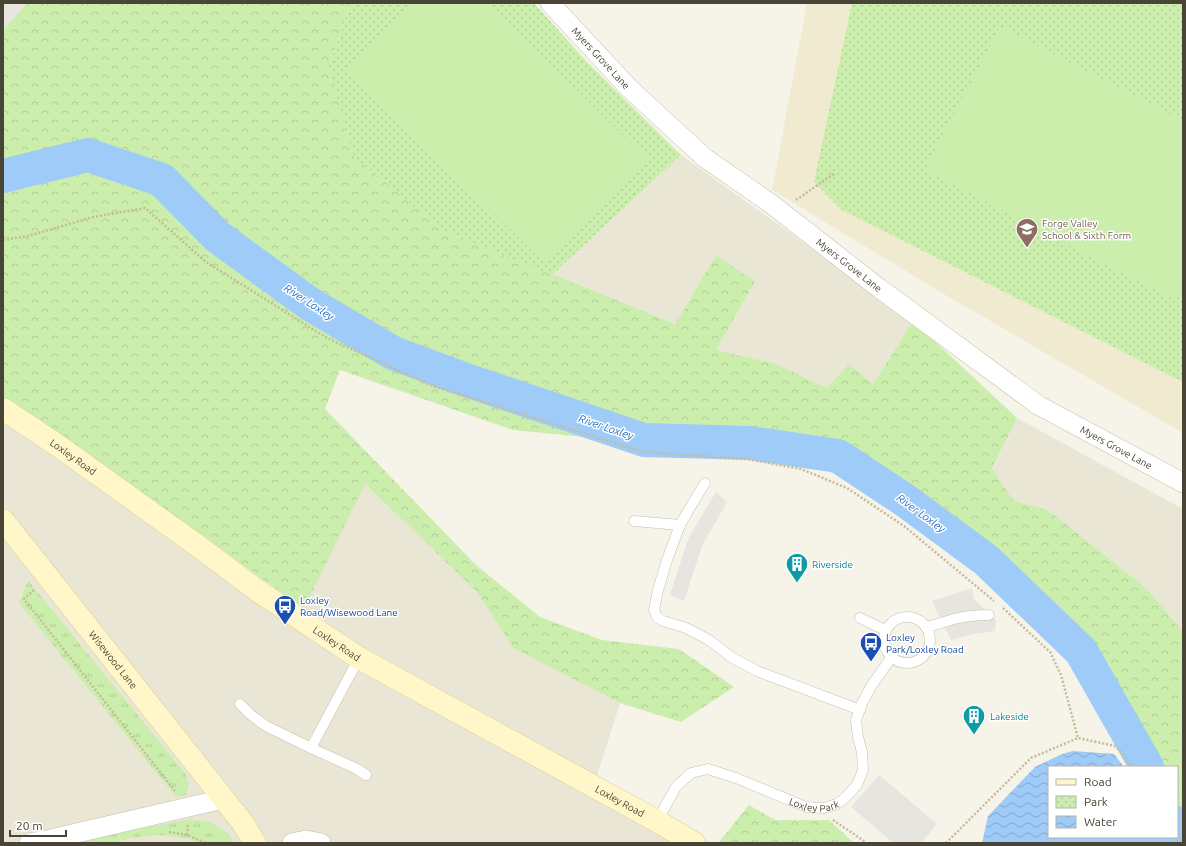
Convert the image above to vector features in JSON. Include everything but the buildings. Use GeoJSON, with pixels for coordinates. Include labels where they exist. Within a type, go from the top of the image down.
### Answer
{"type":"FeatureCollection","features":[{"type":"Feature","properties":{"kind":"main road","name":"Loxley Road"},"geometry":{"type":"LineString","coordinates":[[3,409],[57,445],[258,591],[359,658],[657,821],[694,843]]}},
{"type":"Feature","properties":{"kind":"main road","name":"Wisewood Lane"},"geometry":{"type":"LineString","coordinates":[[3,520],[242,822],[255,843]]}},
{"type":"Feature","properties":{"kind":"street","name":"Myers Grove Lane"},"geometry":{"type":"LineString","coordinates":[[550,3],[629,88],[700,152],[782,212],[879,288],[1038,404],[1183,483]]}},
{"type":"Feature","properties":{"kind":"street"},"geometry":{"type":"LineString","coordinates":[[29,843],[223,799]]}},
{"type":"Feature","properties":{"kind":"street"},"geometry":{"type":"LineString","coordinates":[[292,843],[306,840],[321,843]]}},
{"type":"Feature","properties":{"kind":"lane"},"geometry":{"type":"LineString","coordinates":[[706,483],[680,525],[667,560],[654,610],[657,617],[663,621],[686,628],[709,640],[730,656],[757,671],[860,710]]}},
{"type":"Feature","properties":{"kind":"lane"},"geometry":{"type":"LineString","coordinates":[[634,521],[680,525]]}},
{"type":"Feature","properties":{"kind":"lane"},"geometry":{"type":"LineString","coordinates":[[926,627],[971,616],[989,614]]}},
{"type":"Feature","properties":{"kind":"lane"},"geometry":{"type":"LineString","coordinates":[[907,616],[915,618],[922,621],[928,629],[930,640],[929,648],[924,656],[914,662],[903,663],[891,658],[886,652],[883,641],[885,630],[890,623],[901,617],[907,616]]}},
{"type":"Feature","properties":{"kind":"lane"},"geometry":{"type":"LineString","coordinates":[[860,618],[885,630]]}},
{"type":"Feature","properties":{"kind":"lane"},"geometry":{"type":"LineString","coordinates":[[311,748],[359,658]]}},
{"type":"Feature","properties":{"kind":"lane","name":"Loxley Park"},"geometry":{"type":"LineString","coordinates":[[657,821],[676,787],[691,773],[708,769],[736,778],[806,807],[824,808],[837,804],[857,785],[863,770],[862,752],[856,720],[872,685],[891,658]]}},
{"type":"Feature","properties":{"kind":"lane"},"geometry":{"type":"LineString","coordinates":[[240,704],[251,715],[266,726],[357,769],[366,775]]}},
{"type":"Feature","properties":{"kind":"path"},"geometry":{"type":"LineString","coordinates":[[782,212],[793,202],[836,173]]}},
{"type":"Feature","properties":{"kind":"path"},"geometry":{"type":"LineString","coordinates":[[3,240],[28,236],[93,217],[145,208],[206,262],[327,338],[433,386],[643,452],[747,459],[802,468],[847,488],[904,526],[981,589],[1050,652],[1061,675],[1078,738]]}},
{"type":"Feature","properties":{"kind":"path"},"geometry":{"type":"LineString","coordinates":[[48,577],[24,599],[188,808],[187,835]]}},
{"type":"Feature","properties":{"kind":"path"},"geometry":{"type":"LineString","coordinates":[[946,843],[1030,758],[1078,738],[1115,746],[1122,752],[1131,766]]}},
{"type":"Feature","properties":{"kind":"path"},"geometry":{"type":"LineString","coordinates":[[814,807],[867,843]]}},
{"type":"Feature","properties":{"kind":"path"},"geometry":{"type":"LineString","coordinates":[[168,832],[187,835],[206,843]]}},
{"type":"Feature","properties":{"kind":"shaded area"},"geometry":{"type":"Polygon","coordinates":[[[3,3],[27,3],[3,30],[3,3]]]}},
{"type":"Feature","properties":{"kind":"shaded area","name":"Forge Valley School & Sixth Form"},"geometry":{"type":"Polygon","coordinates":[[[807,3],[1183,3],[1183,433],[949,297],[772,190],[807,3]]]}},
{"type":"Feature","properties":{"kind":"shaded area"},"geometry":{"type":"Polygon","coordinates":[[[681,155],[913,321],[873,384],[827,388],[777,364],[716,350],[755,281],[716,255],[675,324],[552,275],[681,155]]]}},
{"type":"Feature","properties":{"kind":"shaded area"},"geometry":{"type":"Polygon","coordinates":[[[3,397],[304,608],[364,483],[477,592],[513,648],[620,703],[596,779],[712,843],[3,843],[3,397]]]}},
{"type":"Feature","properties":{"kind":"shaded area"},"geometry":{"type":"Polygon","coordinates":[[[1017,418],[1183,509],[1183,632],[1048,510],[1014,501],[992,470],[1017,418]]]}},
{"type":"Feature","properties":{"kind":"shaded area"},"geometry":{"type":"Polygon","coordinates":[[[716,492],[727,502],[702,546],[684,601],[670,595],[688,539],[716,492]]]}},
{"type":"Feature","properties":{"kind":"shaded area"},"geometry":{"type":"Polygon","coordinates":[[[972,588],[974,599],[996,620],[995,631],[974,634],[951,640],[932,601],[972,588]]]}},
{"type":"Feature","properties":{"kind":"shaded area"},"geometry":{"type":"Polygon","coordinates":[[[879,775],[937,824],[921,843],[893,843],[851,807],[879,775]]]}},
{"type":"Feature","properties":{"kind":"green space"},"geometry":{"type":"Polygon","coordinates":[[[27,3],[351,3],[329,66],[443,230],[675,324],[716,255],[755,281],[716,350],[777,364],[827,388],[849,364],[873,384],[913,321],[1017,418],[992,469],[1014,501],[1048,510],[1147,589],[1183,632],[1183,843],[1180,843],[1178,838],[1178,766],[1138,766],[1096,711],[1082,659],[978,553],[921,509],[762,441],[696,436],[636,442],[513,430],[340,370],[325,409],[476,565],[540,617],[602,640],[679,649],[734,687],[681,722],[620,703],[513,648],[477,592],[365,484],[304,608],[3,397],[3,30],[27,3]]]}},
{"type":"Feature","properties":{"kind":"green space"},"geometry":{"type":"Polygon","coordinates":[[[351,3],[534,3],[586,61],[681,155],[552,275],[443,230],[354,157],[329,66],[351,3]]]}},
{"type":"Feature","properties":{"kind":"green space"},"geometry":{"type":"Polygon","coordinates":[[[411,3],[488,3],[649,160],[546,265],[346,70],[411,3]]]}},
{"type":"Feature","properties":{"kind":"green space","name":"Forge Valley School & Sixth Form"},"geometry":{"type":"Polygon","coordinates":[[[852,3],[1183,3],[1183,382],[842,210],[814,182],[852,3]]]}},
{"type":"Feature","properties":{"kind":"green space"},"geometry":{"type":"Polygon","coordinates":[[[1000,26],[1183,121],[1183,282],[1174,300],[925,170],[1000,26]]]}},
{"type":"Feature","properties":{"kind":"green space"},"geometry":{"type":"Polygon","coordinates":[[[28,580],[185,773],[189,784],[186,795],[176,797],[19,603],[28,580]]]}},
{"type":"Feature","properties":{"kind":"green space"},"geometry":{"type":"Polygon","coordinates":[[[749,805],[775,820],[829,820],[854,843],[718,843],[749,805]]]}},
{"type":"Feature","properties":{"kind":"green space"},"geometry":{"type":"Polygon","coordinates":[[[190,819],[210,822],[229,834],[234,843],[196,843],[190,839],[158,835],[130,838],[116,843],[75,843],[143,828],[190,819]]]}},
{"type":"Feature","properties":{"kind":"water"},"geometry":{"type":"Polygon","coordinates":[[[1073,751],[1114,754],[1123,766],[1048,766],[1048,838],[1168,838],[1170,843],[982,843],[988,816],[1035,767],[1062,754],[1073,751]]]}},
{"type":"Feature","properties":{"kind":"waterway","name":"River Loxley"},"geometry":{"type":"LineString","coordinates":[[3,176],[88,155],[162,180],[218,237],[310,304],[393,353],[466,380],[644,440],[750,443],[838,456],[906,501],[986,560],[1081,651],[1146,766]]}},
{"type":"Feature","properties":{"kind":"waterway"},"geometry":{"type":"LineString","coordinates":[[1121,749],[1133,741]]}},
{"type":"Feature","properties":{"kind":"waterway","name":"River Loxley"},"geometry":{"type":"LineString","coordinates":[[1178,825],[1183,834]]}},
{"type":"Feature","properties":{"kind":"place","name":"Forge Valley School & Sixth Form"},"geometry":{"type":"Point","coordinates":[1027,248]}},
{"type":"Feature","properties":{"kind":"place","name":"Riverside"},"geometry":{"type":"Point","coordinates":[797,584]}},
{"type":"Feature","properties":{"kind":"place","name":"Loxley Road/Wisewood Lane"},"geometry":{"type":"Point","coordinates":[285,626]}},
{"type":"Feature","properties":{"kind":"place","name":"Loxley Park/Loxley Road"},"geometry":{"type":"Point","coordinates":[871,662]}},
{"type":"Feature","properties":{"kind":"place","name":"Lakeside"},"geometry":{"type":"Point","coordinates":[974,736]}}]}
